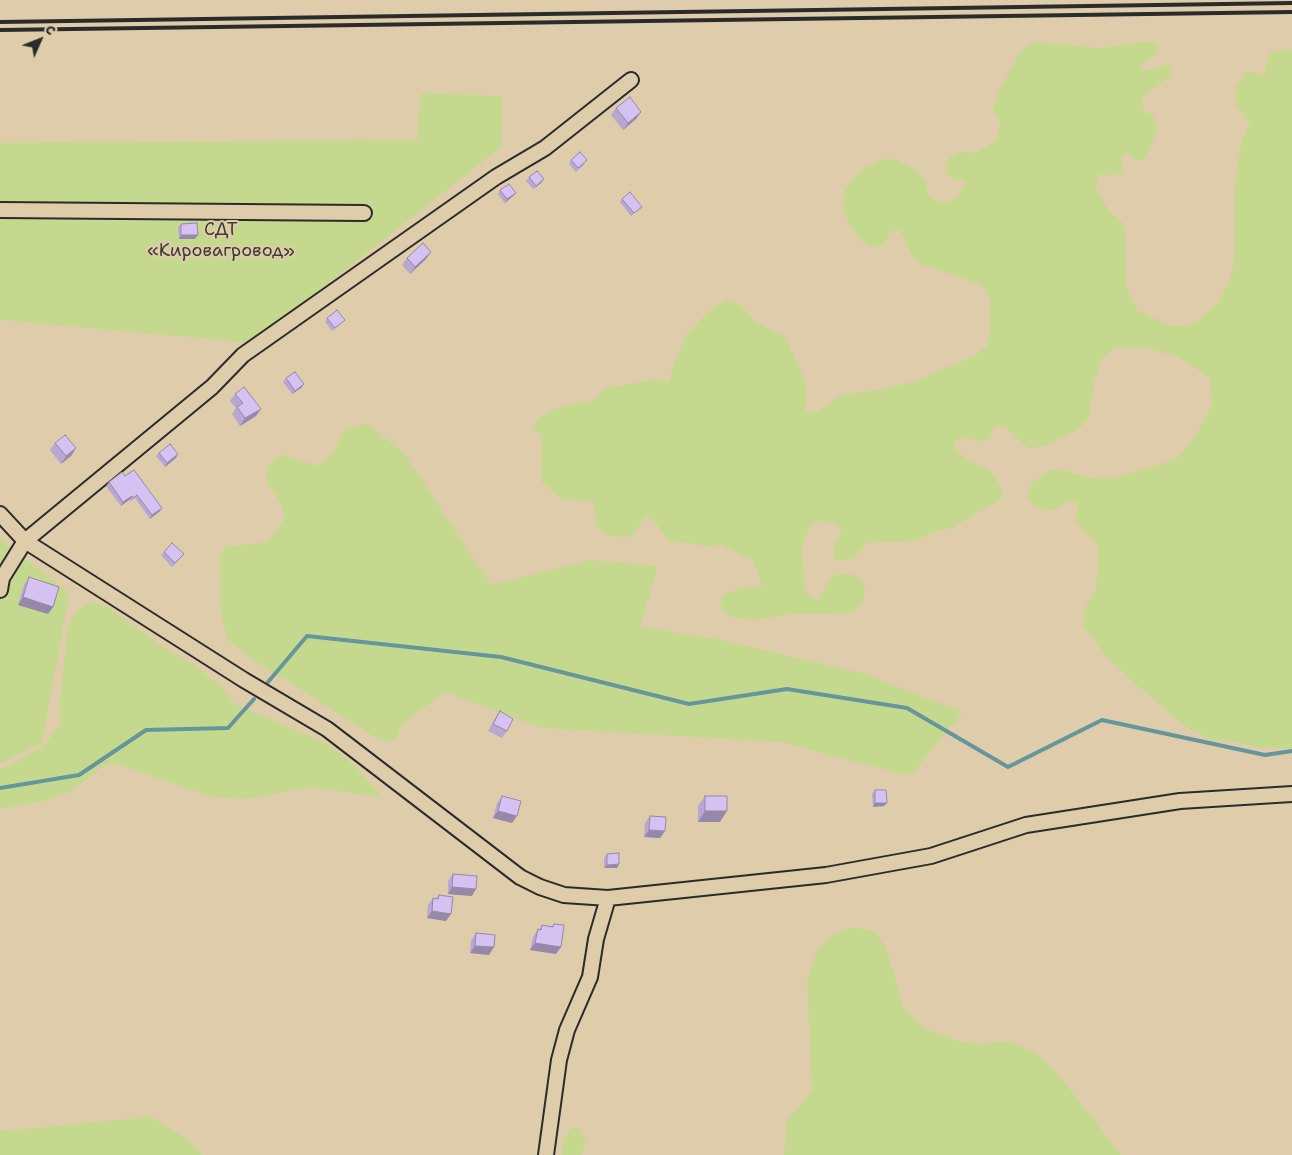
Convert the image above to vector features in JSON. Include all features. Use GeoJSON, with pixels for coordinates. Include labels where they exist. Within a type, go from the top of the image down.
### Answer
{"type":"FeatureCollection","features":[{"type":"Feature","properties":{"kind":"street"},"geometry":{"type":"LineString","coordinates":[[1,582],[25,541],[212,387],[243,355],[496,177],[545,148],[631,80]]}},
{"type":"Feature","properties":{"kind":"street"},"geometry":{"type":"LineString","coordinates":[[0,210],[364,213]]}},
{"type":"Feature","properties":{"kind":"street"},"geometry":{"type":"LineString","coordinates":[[0,514],[25,541],[244,680],[327,729],[520,877],[540,887],[564,895],[608,898],[835,873],[931,856],[1026,825],[1180,801],[1292,794]]}},
{"type":"Feature","properties":{"kind":"street"},"geometry":{"type":"LineString","coordinates":[[546,1155],[559,1060],[567,1030],[590,977],[596,939],[608,898]]}},
{"type":"Feature","properties":{"kind":"green space"},"geometry":{"type":"Polygon","coordinates":[[[1149,41],[1159,44],[1156,55],[1142,64],[1140,69],[1145,71],[1168,64],[1172,68],[1168,78],[1144,96],[1142,103],[1144,111],[1153,115],[1156,134],[1143,161],[1136,160],[1126,153],[1121,156],[1122,172],[1111,176],[1100,174],[1095,186],[1109,211],[1123,223],[1126,242],[1125,273],[1128,292],[1138,311],[1171,326],[1189,325],[1202,317],[1218,303],[1231,277],[1235,249],[1235,185],[1241,143],[1250,123],[1236,104],[1236,87],[1247,70],[1263,76],[1270,53],[1285,49],[1292,50],[1292,748],[1260,748],[1233,741],[1213,740],[1186,727],[1106,656],[1084,627],[1084,609],[1096,590],[1098,556],[1096,541],[1075,519],[1078,503],[1069,501],[1052,511],[1032,506],[1027,496],[1032,483],[1051,470],[1062,470],[1093,478],[1112,478],[1177,458],[1195,437],[1212,405],[1210,378],[1178,357],[1147,348],[1114,348],[1100,360],[1093,388],[1089,418],[1080,428],[1052,444],[1029,449],[1004,426],[995,426],[989,439],[982,441],[963,438],[955,440],[954,444],[957,450],[967,460],[991,471],[1002,490],[1001,499],[951,529],[935,531],[915,541],[874,542],[866,544],[856,556],[846,560],[833,558],[835,543],[842,529],[835,523],[822,520],[811,526],[804,540],[802,552],[805,592],[818,602],[829,579],[841,573],[861,577],[865,586],[864,601],[853,613],[790,614],[754,620],[733,618],[723,611],[720,601],[724,594],[745,587],[762,587],[752,557],[745,557],[719,544],[708,547],[692,543],[669,542],[657,524],[648,517],[644,517],[632,537],[609,536],[597,528],[593,501],[564,500],[541,482],[542,438],[534,427],[538,418],[554,409],[595,401],[605,388],[653,380],[670,382],[672,369],[686,335],[711,309],[727,300],[741,305],[751,317],[763,326],[785,337],[804,378],[807,392],[805,411],[817,412],[840,396],[881,390],[919,380],[978,354],[988,344],[990,332],[991,298],[983,287],[921,264],[912,255],[899,230],[892,230],[884,244],[874,248],[860,240],[848,222],[843,205],[845,190],[853,179],[868,167],[883,159],[895,159],[918,171],[927,183],[927,193],[934,200],[948,203],[958,196],[967,180],[958,180],[944,173],[950,157],[958,152],[976,153],[998,139],[1000,121],[993,110],[998,94],[1019,53],[1035,42],[1103,48],[1149,41]]]}},
{"type":"Feature","properties":{"kind":"green space","name":"СДТ «Кировагровод»"},"geometry":{"type":"Polygon","coordinates":[[[421,93],[503,96],[501,147],[253,343],[0,320],[0,143],[417,140],[421,93]]]}},
{"type":"Feature","properties":{"kind":"green space"},"geometry":{"type":"Polygon","coordinates":[[[367,423],[404,453],[491,585],[591,560],[658,566],[640,627],[717,639],[865,674],[963,712],[910,776],[780,742],[542,728],[445,692],[401,725],[396,741],[380,740],[252,659],[227,639],[220,606],[221,578],[219,557],[226,546],[257,544],[269,540],[285,518],[280,502],[266,481],[268,465],[282,454],[317,466],[333,454],[342,432],[367,423]]]}},
{"type":"Feature","properties":{"kind":"green space"},"geometry":{"type":"Polygon","coordinates":[[[0,538],[69,593],[42,743],[0,764],[0,538]]]}},
{"type":"Feature","properties":{"kind":"green space"},"geometry":{"type":"Polygon","coordinates":[[[90,602],[106,606],[166,649],[195,665],[219,685],[235,704],[330,745],[354,766],[377,790],[380,797],[311,787],[249,799],[213,797],[116,764],[104,766],[69,792],[48,800],[0,809],[0,769],[11,765],[44,746],[61,724],[60,703],[67,630],[74,613],[90,602]]]}},
{"type":"Feature","properties":{"kind":"green space"},"geometry":{"type":"Polygon","coordinates":[[[851,927],[875,931],[886,948],[904,1009],[925,1029],[960,1042],[983,1044],[1007,1041],[1038,1054],[1061,1078],[1121,1155],[784,1155],[787,1121],[812,1091],[807,979],[817,950],[831,936],[851,927]]]}},
{"type":"Feature","properties":{"kind":"green space"},"geometry":{"type":"Polygon","coordinates":[[[151,1117],[184,1137],[202,1155],[0,1155],[0,1131],[151,1117]]]}},
{"type":"Feature","properties":{"kind":"green space"},"geometry":{"type":"Polygon","coordinates":[[[573,1128],[579,1128],[586,1142],[581,1155],[562,1155],[563,1143],[568,1132],[573,1128]]]}},
{"type":"Feature","properties":{"kind":"building"},"geometry":{"type":"Polygon","coordinates":[[[630,97],[641,112],[628,123],[616,108],[630,97]]]}},
{"type":"Feature","properties":{"kind":"building"},"geometry":{"type":"Polygon","coordinates":[[[580,152],[587,160],[578,168],[571,160],[580,152]]]}},
{"type":"Feature","properties":{"kind":"building"},"geometry":{"type":"Polygon","coordinates":[[[537,171],[544,179],[536,186],[529,177],[537,171]]]}},
{"type":"Feature","properties":{"kind":"building"},"geometry":{"type":"Polygon","coordinates":[[[509,184],[516,193],[507,199],[500,190],[509,184]]]}},
{"type":"Feature","properties":{"kind":"building"},"geometry":{"type":"Polygon","coordinates":[[[630,192],[642,207],[634,213],[622,199],[630,192]]]}},
{"type":"Feature","properties":{"kind":"building"},"geometry":{"type":"Polygon","coordinates":[[[197,223],[198,235],[181,235],[181,224],[197,223]]]}},
{"type":"Feature","properties":{"kind":"building"},"geometry":{"type":"Polygon","coordinates":[[[423,243],[431,252],[415,267],[407,258],[423,243]]]}},
{"type":"Feature","properties":{"kind":"building"},"geometry":{"type":"Polygon","coordinates":[[[337,310],[345,320],[335,328],[327,318],[337,310]]]}},
{"type":"Feature","properties":{"kind":"building"},"geometry":{"type":"Polygon","coordinates":[[[295,372],[304,384],[295,391],[286,378],[295,372]]]}},
{"type":"Feature","properties":{"kind":"building"},"geometry":{"type":"Polygon","coordinates":[[[244,387],[261,409],[245,418],[237,407],[243,403],[235,394],[244,387]]]}},
{"type":"Feature","properties":{"kind":"building"},"geometry":{"type":"Polygon","coordinates":[[[65,435],[76,448],[66,456],[55,443],[65,435]]]}},
{"type":"Feature","properties":{"kind":"building"},"geometry":{"type":"Polygon","coordinates":[[[170,444],[178,454],[167,463],[159,453],[170,444]]]}},
{"type":"Feature","properties":{"kind":"building"},"geometry":{"type":"Polygon","coordinates":[[[134,470],[162,508],[152,515],[137,495],[123,502],[109,482],[122,472],[125,476],[134,470]]]}},
{"type":"Feature","properties":{"kind":"building"},"geometry":{"type":"Polygon","coordinates":[[[172,543],[184,554],[175,563],[164,552],[172,543]]]}},
{"type":"Feature","properties":{"kind":"building"},"geometry":{"type":"Polygon","coordinates":[[[29,577],[59,587],[53,607],[23,597],[29,577]]]}},
{"type":"Feature","properties":{"kind":"building"},"geometry":{"type":"Polygon","coordinates":[[[500,711],[513,719],[507,731],[493,724],[500,711]]]}},
{"type":"Feature","properties":{"kind":"building"},"geometry":{"type":"Polygon","coordinates":[[[875,790],[886,790],[887,803],[875,803],[875,790]]]}},
{"type":"Feature","properties":{"kind":"building"},"geometry":{"type":"Polygon","coordinates":[[[502,796],[521,801],[517,816],[498,811],[502,796]]]}},
{"type":"Feature","properties":{"kind":"building"},"geometry":{"type":"Polygon","coordinates":[[[705,796],[727,796],[727,811],[705,811],[705,796]]]}},
{"type":"Feature","properties":{"kind":"building"},"geometry":{"type":"Polygon","coordinates":[[[650,816],[666,817],[665,831],[649,830],[650,816]]]}},
{"type":"Feature","properties":{"kind":"building"},"geometry":{"type":"Polygon","coordinates":[[[619,853],[619,864],[607,865],[607,854],[619,853]]]}},
{"type":"Feature","properties":{"kind":"building"},"geometry":{"type":"Polygon","coordinates":[[[453,874],[477,876],[476,889],[452,887],[453,874]]]}},
{"type":"Feature","properties":{"kind":"building"},"geometry":{"type":"Polygon","coordinates":[[[439,895],[453,897],[451,914],[432,911],[433,898],[438,899],[439,895]]]}},
{"type":"Feature","properties":{"kind":"building"},"geometry":{"type":"Polygon","coordinates":[[[554,924],[564,925],[561,947],[535,943],[538,929],[541,930],[542,925],[553,927],[554,924]]]}},
{"type":"Feature","properties":{"kind":"building"},"geometry":{"type":"Polygon","coordinates":[[[476,933],[495,935],[494,947],[475,946],[476,933]]]}},
{"type":"Feature","properties":{"kind":"waterway"},"geometry":{"type":"LineString","coordinates":[[268,682],[307,636],[501,657],[689,704],[787,689],[907,708],[1008,767],[1102,720],[1265,755],[1292,751]]}},
{"type":"Feature","properties":{"kind":"waterway"},"geometry":{"type":"LineString","coordinates":[[0,788],[79,775],[146,730],[228,728],[254,699]]}},
{"type":"Feature","properties":{"kind":"railway"},"geometry":{"type":"LineString","coordinates":[[0,22],[1292,3]]}},
{"type":"Feature","properties":{"kind":"railway"},"geometry":{"type":"LineString","coordinates":[[0,30],[1292,12]]}}]}
